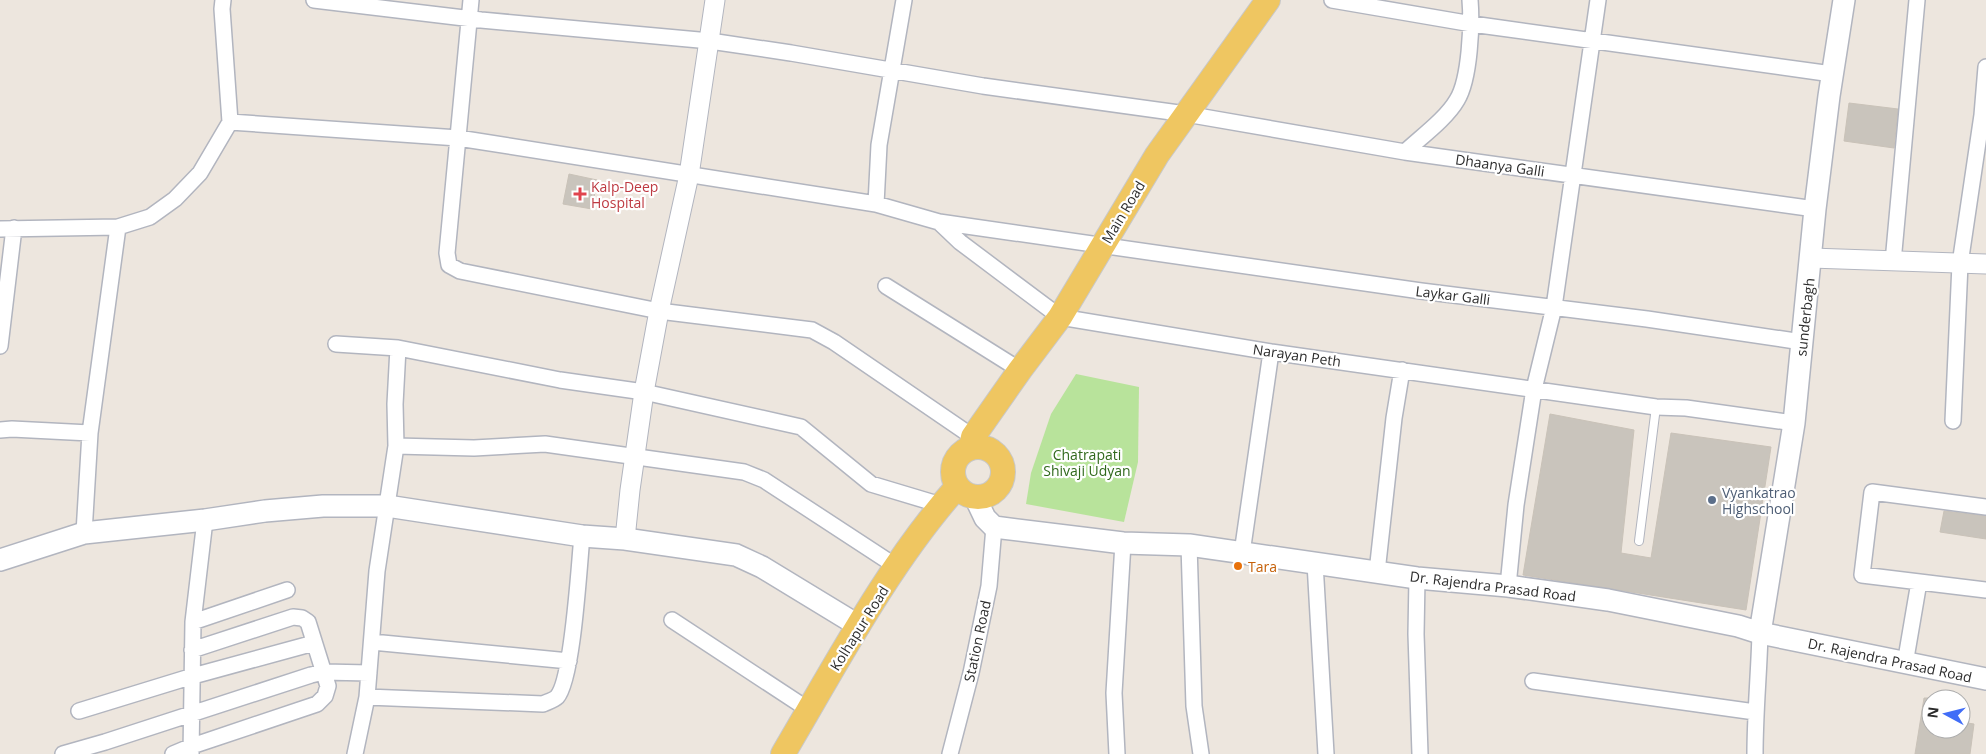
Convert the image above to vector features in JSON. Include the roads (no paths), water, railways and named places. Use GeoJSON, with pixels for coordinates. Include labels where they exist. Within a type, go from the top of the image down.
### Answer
{"type":"FeatureCollection","features":[{"type":"Feature","properties":{"kind":"main road","name":"Main Road"},"geometry":{"type":"LineString","coordinates":[[975,437],[1020,370],[1060,317],[1157,155],[1268,0]]}},
{"type":"Feature","properties":{"kind":"main road","name":"sunderbagh"},"geometry":{"type":"LineString","coordinates":[[1760,633],[1794,423],[1815,209],[1832,74],[1844,0]]}},
{"type":"Feature","properties":{"kind":"main road"},"geometry":{"type":"LineString","coordinates":[[966,492],[983,497],[996,490],[1000,484],[1003,470],[1001,463],[992,451],[975,437],[956,460],[952,473],[985,518],[994,527]]}},
{"type":"Feature","properties":{"kind":"main road","name":"Kolhapur Road"},"geometry":{"type":"LineString","coordinates":[[783,754],[859,626],[897,567],[941,505],[966,492]]}},
{"type":"Feature","properties":{"kind":"main road"},"geometry":{"type":"LineString","coordinates":[[0,560],[84,533],[205,520],[265,511],[323,506],[387,506],[582,536],[625,539],[736,555],[762,567],[859,626]]}},
{"type":"Feature","properties":{"kind":"main road","name":"Dr. Rajendra Prasad Road"},"geometry":{"type":"LineString","coordinates":[[994,527],[1123,543],[1189,545],[1417,578],[1508,586],[1608,600],[1738,626],[1760,633],[1905,664],[1986,679]]}},
{"type":"Feature","properties":{"kind":"street"},"geometry":{"type":"LineString","coordinates":[[0,346],[7,229],[118,227],[150,217],[175,199],[200,173],[230,122],[222,9],[223,0]]}},
{"type":"Feature","properties":{"kind":"street","name":"Dhaanya Galli"},"geometry":{"type":"LineString","coordinates":[[314,0],[468,18],[710,41],[892,71],[1186,114],[1405,152],[1815,209]]}},
{"type":"Feature","properties":{"kind":"street"},"geometry":{"type":"LineString","coordinates":[[471,0],[447,253],[449,265],[460,271],[659,311],[812,330],[834,342],[975,437]]}},
{"type":"Feature","properties":{"kind":"street"},"geometry":{"type":"LineString","coordinates":[[625,539],[634,456],[644,392],[659,311],[689,175],[710,41],[714,0]]}},
{"type":"Feature","properties":{"kind":"street"},"geometry":{"type":"LineString","coordinates":[[876,204],[879,145],[904,0]]}},
{"type":"Feature","properties":{"kind":"street"},"geometry":{"type":"LineString","coordinates":[[1332,0],[1592,42],[1832,74]]}},
{"type":"Feature","properties":{"kind":"street"},"geometry":{"type":"LineString","coordinates":[[1405,152],[1449,111],[1458,99],[1463,86],[1472,24],[1470,0]]}},
{"type":"Feature","properties":{"kind":"street"},"geometry":{"type":"LineString","coordinates":[[1508,586],[1516,505],[1534,389],[1554,307],[1598,0]]}},
{"type":"Feature","properties":{"kind":"street"},"geometry":{"type":"LineString","coordinates":[[1893,262],[1917,0]]}},
{"type":"Feature","properties":{"kind":"street"},"geometry":{"type":"LineString","coordinates":[[1953,422],[1960,264],[1984,115],[1986,67]]}},
{"type":"Feature","properties":{"kind":"street","name":"Laykar Galli"},"geometry":{"type":"LineString","coordinates":[[230,122],[458,138],[876,204],[939,222],[1104,244],[1420,291],[1647,319],[1802,342]]}},
{"type":"Feature","properties":{"kind":"street"},"geometry":{"type":"LineString","coordinates":[[939,222],[960,242],[1060,317]]}},
{"type":"Feature","properties":{"kind":"street"},"geometry":{"type":"LineString","coordinates":[[84,533],[90,433],[118,227]]}},
{"type":"Feature","properties":{"kind":"street"},"geometry":{"type":"LineString","coordinates":[[1811,258],[1986,264]]}},
{"type":"Feature","properties":{"kind":"street"},"geometry":{"type":"LineString","coordinates":[[886,286],[1020,370]]}},
{"type":"Feature","properties":{"kind":"street","name":"Narayan Peth"},"geometry":{"type":"LineString","coordinates":[[1060,317],[1271,352],[1656,407],[1686,408],[1794,423]]}},
{"type":"Feature","properties":{"kind":"street"},"geometry":{"type":"LineString","coordinates":[[336,344],[398,348],[560,380],[644,392],[801,427],[871,484],[941,505]]}},
{"type":"Feature","properties":{"kind":"street"},"geometry":{"type":"LineString","coordinates":[[355,754],[367,698],[377,571],[396,446],[395,404],[398,348]]}},
{"type":"Feature","properties":{"kind":"street"},"geometry":{"type":"LineString","coordinates":[[1242,553],[1271,352]]}},
{"type":"Feature","properties":{"kind":"street"},"geometry":{"type":"LineString","coordinates":[[1378,572],[1394,418],[1402,370]]}},
{"type":"Feature","properties":{"kind":"street"},"geometry":{"type":"LineString","coordinates":[[0,430],[90,433]]}},
{"type":"Feature","properties":{"kind":"street"},"geometry":{"type":"LineString","coordinates":[[396,446],[474,448],[545,444],[744,472],[764,480],[897,567]]}},
{"type":"Feature","properties":{"kind":"street"},"geometry":{"type":"LineString","coordinates":[[1986,507],[1872,492],[1862,575],[1986,590]]}},
{"type":"Feature","properties":{"kind":"street"},"geometry":{"type":"LineString","coordinates":[[192,750],[193,622],[205,520]]}},
{"type":"Feature","properties":{"kind":"street","name":"Station Road"},"geometry":{"type":"LineString","coordinates":[[950,754],[971,673],[989,586],[994,527]]}},
{"type":"Feature","properties":{"kind":"street"},"geometry":{"type":"LineString","coordinates":[[367,698],[543,704],[556,698],[564,683],[569,661],[582,536]]}},
{"type":"Feature","properties":{"kind":"street"},"geometry":{"type":"LineString","coordinates":[[1117,754],[1114,693],[1123,543]]}},
{"type":"Feature","properties":{"kind":"street"},"geometry":{"type":"LineString","coordinates":[[1189,545],[1194,706],[1201,754]]}},
{"type":"Feature","properties":{"kind":"street"},"geometry":{"type":"LineString","coordinates":[[1315,563],[1326,754]]}},
{"type":"Feature","properties":{"kind":"street"},"geometry":{"type":"LineString","coordinates":[[1417,578],[1416,634],[1420,754]]}},
{"type":"Feature","properties":{"kind":"street"},"geometry":{"type":"LineString","coordinates":[[1905,664],[1919,582]]}},
{"type":"Feature","properties":{"kind":"street"},"geometry":{"type":"LineString","coordinates":[[193,622],[287,590]]}},
{"type":"Feature","properties":{"kind":"street"},"geometry":{"type":"LineString","coordinates":[[172,754],[192,750],[317,704],[325,696],[328,686],[308,622],[302,618],[293,617],[192,650]]}},
{"type":"Feature","properties":{"kind":"street"},"geometry":{"type":"LineString","coordinates":[[672,620],[809,710]]}},
{"type":"Feature","properties":{"kind":"street"},"geometry":{"type":"LineString","coordinates":[[1755,754],[1755,712],[1758,694],[1760,633]]}},
{"type":"Feature","properties":{"kind":"street"},"geometry":{"type":"LineString","coordinates":[[372,642],[569,661]]}},
{"type":"Feature","properties":{"kind":"street"},"geometry":{"type":"LineString","coordinates":[[79,711],[193,676],[314,643]]}},
{"type":"Feature","properties":{"kind":"street"},"geometry":{"type":"LineString","coordinates":[[62,754],[324,672],[369,673]]}},
{"type":"Feature","properties":{"kind":"street"},"geometry":{"type":"LineString","coordinates":[[1533,681],[1755,712]]}},
{"type":"Feature","properties":{"kind":"lane"},"geometry":{"type":"LineString","coordinates":[[1639,541],[1656,407]]}},
{"type":"Feature","properties":{"kind":"place","name":"Kalp-Deep Hospital"},"geometry":{"type":"Point","coordinates":[580,194]}},
{"type":"Feature","properties":{"kind":"place","name":"Vyankatrao Highschool"},"geometry":{"type":"Point","coordinates":[1712,500]}},
{"type":"Feature","properties":{"kind":"place","name":"Tara"},"geometry":{"type":"Point","coordinates":[1238,566]}},
{"type":"Feature","properties":{"kind":"park label","name":"Chatrapati Shivaji Udyan"},"geometry":{"type":"Point","coordinates":[1087,462]}}]}
